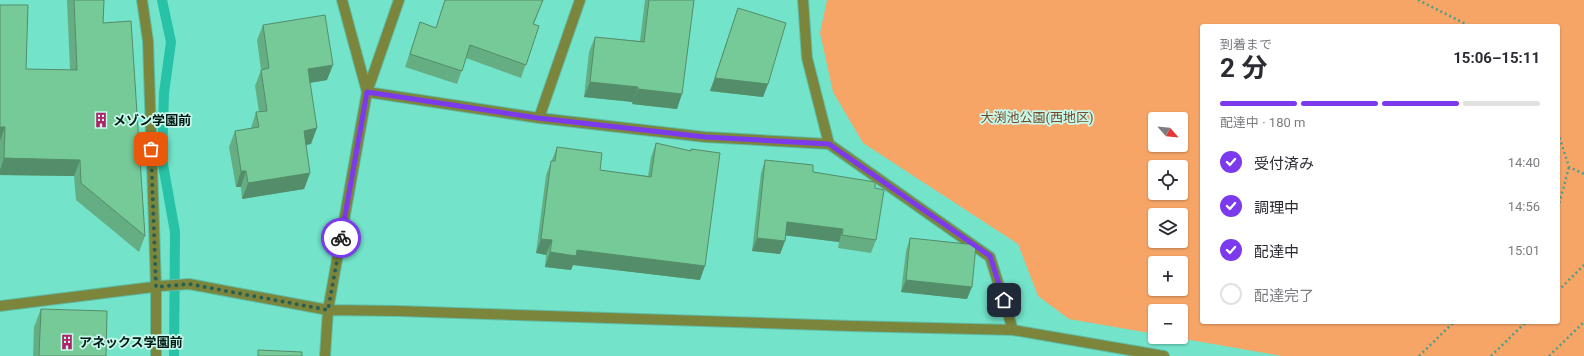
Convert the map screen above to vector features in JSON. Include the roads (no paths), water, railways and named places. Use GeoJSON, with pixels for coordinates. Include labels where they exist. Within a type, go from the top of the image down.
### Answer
{"type":"FeatureCollection","features":[{"type":"Feature","properties":{"kind":"street"},"geometry":{"type":"LineString","coordinates":[[142,0],[148,41],[159,286],[156,356]]}},
{"type":"Feature","properties":{"kind":"street"},"geometry":{"type":"LineString","coordinates":[[342,0],[367,92]]}},
{"type":"Feature","properties":{"kind":"street"},"geometry":{"type":"LineString","coordinates":[[325,356],[328,310],[367,92],[399,0]]}},
{"type":"Feature","properties":{"kind":"street"},"geometry":{"type":"LineString","coordinates":[[538,118],[580,0]]}},
{"type":"Feature","properties":{"kind":"street"},"geometry":{"type":"LineString","coordinates":[[803,0],[807,58],[829,144]]}},
{"type":"Feature","properties":{"kind":"street"},"geometry":{"type":"LineString","coordinates":[[367,92],[538,118],[705,137],[829,144],[990,256],[1013,330]]}},
{"type":"Feature","properties":{"kind":"street"},"geometry":{"type":"LineString","coordinates":[[0,306],[159,286],[189,284],[328,310],[406,311],[1013,330],[1164,356]]}},
{"type":"Feature","properties":{"kind":"waterway"},"geometry":{"type":"LineString","coordinates":[[162,0],[171,42],[164,93],[162,159],[175,232],[174,356]]}},
{"type":"Feature","properties":{"kind":"place","name":"メゾン学園前"},"geometry":{"type":"Point","coordinates":[101,120]}},
{"type":"Feature","properties":{"kind":"place","name":"アネックス学園前"},"geometry":{"type":"Point","coordinates":[67,342]}},
{"type":"Feature","properties":{"kind":"park label","name":"大渕池公園(西地区)"},"geometry":{"type":"Point","coordinates":[1037,117]}}]}
